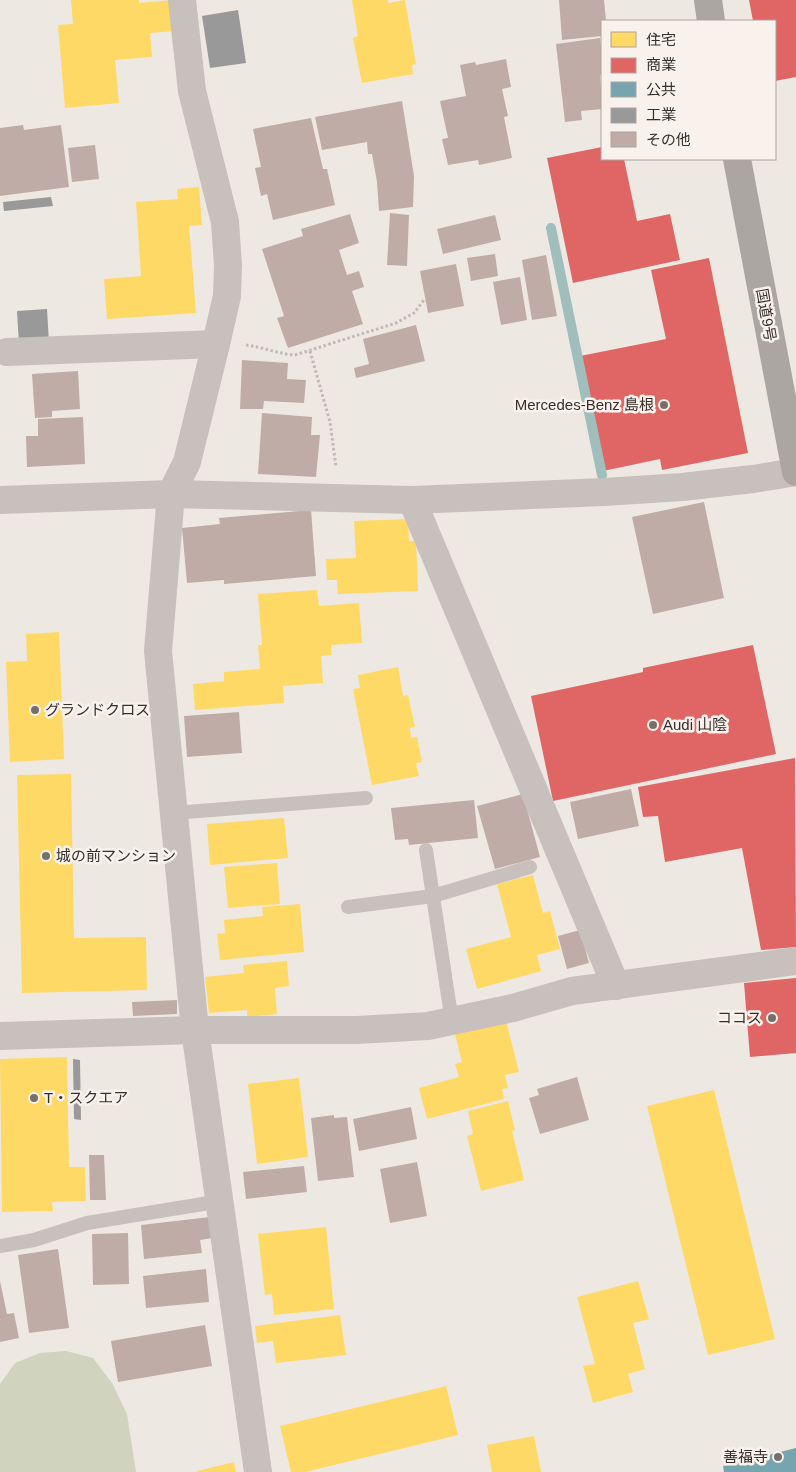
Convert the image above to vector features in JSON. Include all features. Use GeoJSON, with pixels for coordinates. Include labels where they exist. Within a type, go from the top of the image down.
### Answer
{"type":"FeatureCollection","features":[{"type":"Feature","properties":{"kind":"highway"},"geometry":{"type":"LineString","coordinates":[[708,0],[712,20]]}},
{"type":"Feature","properties":{"kind":"highway","name":"国道9号"},"geometry":{"type":"LineString","coordinates":[[737,160],[795,460]]}},
{"type":"Feature","properties":{"kind":"street"},"geometry":{"type":"LineString","coordinates":[[182,0],[192,91],[220,202],[227,241],[227,296],[186,462],[171,494],[158,651],[195,1030],[221,1201],[258,1472]]}},
{"type":"Feature","properties":{"kind":"street"},"geometry":{"type":"LineString","coordinates":[[8,352],[216,344]]}},
{"type":"Feature","properties":{"kind":"street"},"geometry":{"type":"LineString","coordinates":[[0,500],[171,494],[412,500],[604,492],[682,487],[754,479],[795,460]]}},
{"type":"Feature","properties":{"kind":"street"},"geometry":{"type":"LineString","coordinates":[[412,500],[616,986]]}},
{"type":"Feature","properties":{"kind":"street"},"geometry":{"type":"LineString","coordinates":[[0,1036],[195,1030],[356,1030],[428,1026],[513,1008],[572,991],[796,961]]}},
{"type":"Feature","properties":{"kind":"lane"},"geometry":{"type":"LineString","coordinates":[[174,813],[366,798]]}},
{"type":"Feature","properties":{"kind":"lane"},"geometry":{"type":"LineString","coordinates":[[426,850],[452,1022]]}},
{"type":"Feature","properties":{"kind":"lane"},"geometry":{"type":"LineString","coordinates":[[348,907],[433,896],[530,867]]}},
{"type":"Feature","properties":{"kind":"lane"},"geometry":{"type":"LineString","coordinates":[[0,1246],[34,1240],[88,1223],[221,1201]]}},
{"type":"Feature","properties":{"kind":"path"},"geometry":{"type":"LineString","coordinates":[[216,344],[236,343],[264,348],[282,354],[295,355],[396,323],[414,313],[424,300]]}},
{"type":"Feature","properties":{"kind":"path"},"geometry":{"type":"LineString","coordinates":[[310,350],[330,422],[339,499]]}},
{"type":"Feature","properties":{"kind":"green space"},"geometry":{"type":"Polygon","coordinates":[[[66,1351],[93,1358],[112,1383],[127,1414],[136,1472],[0,1472],[0,1384],[15,1363],[40,1353],[66,1351]]]}},
{"type":"Feature","properties":{"kind":"building: 住宅"},"geometry":{"type":"Polygon","coordinates":[[[71,0],[139,0],[139,3],[172,0],[175,31],[150,33],[152,57],[115,60],[119,103],[65,108],[58,25],[73,24],[71,0]]]}},
{"type":"Feature","properties":{"kind":"building: 住宅"},"geometry":{"type":"Polygon","coordinates":[[[352,0],[388,0],[388,3],[405,0],[416,64],[412,65],[413,74],[362,83],[353,38],[358,36],[352,0]]]}},
{"type":"Feature","properties":{"kind":"building: 住宅"},"geometry":{"type":"Polygon","coordinates":[[[199,187],[202,225],[189,226],[196,313],[107,319],[104,279],[141,276],[136,202],[178,199],[177,189],[199,187]]]}},
{"type":"Feature","properties":{"kind":"building: 住宅"},"geometry":{"type":"Polygon","coordinates":[[[408,519],[409,541],[416,541],[418,591],[338,594],[337,580],[327,580],[326,559],[356,558],[354,521],[408,519]]]}},
{"type":"Feature","properties":{"kind":"building: 住宅"},"geometry":{"type":"Polygon","coordinates":[[[317,590],[319,606],[359,603],[362,643],[331,645],[332,655],[321,656],[323,683],[283,686],[284,703],[195,710],[193,684],[224,681],[224,672],[260,669],[258,645],[262,645],[258,594],[317,590]]]}},
{"type":"Feature","properties":{"kind":"building: 住宅","name":"グランドクロス"},"geometry":{"type":"Polygon","coordinates":[[[59,632],[64,759],[10,762],[6,662],[27,661],[26,634],[59,632]]]}},
{"type":"Feature","properties":{"kind":"building: 住宅"},"geometry":{"type":"Polygon","coordinates":[[[398,667],[403,696],[408,695],[415,727],[410,728],[411,738],[417,737],[422,762],[416,763],[419,776],[372,785],[353,689],[360,688],[358,675],[398,667]]]}},
{"type":"Feature","properties":{"kind":"building: 住宅","name":"城の前マンション"},"geometry":{"type":"Polygon","coordinates":[[[71,774],[74,938],[146,937],[147,990],[22,993],[17,775],[71,774]]]}},
{"type":"Feature","properties":{"kind":"building: 住宅"},"geometry":{"type":"Polygon","coordinates":[[[284,818],[288,858],[210,865],[207,824],[284,818]]]}},
{"type":"Feature","properties":{"kind":"building: 住宅"},"geometry":{"type":"Polygon","coordinates":[[[277,863],[280,904],[228,908],[224,867],[277,863]]]}},
{"type":"Feature","properties":{"kind":"building: 住宅"},"geometry":{"type":"Polygon","coordinates":[[[533,875],[543,913],[550,911],[560,949],[537,955],[541,971],[477,989],[466,949],[511,937],[497,884],[533,875]]]}},
{"type":"Feature","properties":{"kind":"building: 住宅"},"geometry":{"type":"Polygon","coordinates":[[[300,904],[304,952],[220,960],[217,934],[225,933],[224,920],[263,916],[262,907],[300,904]]]}},
{"type":"Feature","properties":{"kind":"building: 住宅"},"geometry":{"type":"Polygon","coordinates":[[[287,961],[289,986],[275,988],[277,1014],[247,1017],[247,1010],[209,1013],[205,977],[244,973],[243,965],[287,961]]]}},
{"type":"Feature","properties":{"kind":"building: 住宅"},"geometry":{"type":"Polygon","coordinates":[[[505,1017],[519,1072],[505,1075],[508,1088],[502,1089],[504,1099],[427,1119],[419,1088],[459,1077],[455,1064],[462,1062],[454,1030],[505,1017]]]}},
{"type":"Feature","properties":{"kind":"building: 住宅","name":"T・スクエア"},"geometry":{"type":"Polygon","coordinates":[[[67,1057],[69,1167],[85,1167],[86,1201],[52,1202],[53,1211],[2,1212],[0,1059],[67,1057]]]}},
{"type":"Feature","properties":{"kind":"building: 住宅"},"geometry":{"type":"Polygon","coordinates":[[[299,1078],[308,1157],[257,1164],[248,1084],[299,1078]]]}},
{"type":"Feature","properties":{"kind":"building: 住宅"},"geometry":{"type":"Polygon","coordinates":[[[714,1090],[775,1339],[708,1355],[647,1106],[714,1090]]]}},
{"type":"Feature","properties":{"kind":"building: 住宅"},"geometry":{"type":"Polygon","coordinates":[[[508,1101],[515,1130],[512,1131],[524,1180],[481,1191],[467,1136],[473,1134],[468,1111],[508,1101]]]}},
{"type":"Feature","properties":{"kind":"building: 住宅"},"geometry":{"type":"Polygon","coordinates":[[[326,1227],[334,1309],[274,1315],[272,1294],[265,1295],[258,1234],[326,1227]]]}},
{"type":"Feature","properties":{"kind":"building: 住宅"},"geometry":{"type":"Polygon","coordinates":[[[638,1281],[649,1319],[633,1323],[645,1369],[628,1374],[633,1392],[593,1403],[583,1366],[595,1364],[577,1297],[638,1281]]]}},
{"type":"Feature","properties":{"kind":"building: 住宅"},"geometry":{"type":"Polygon","coordinates":[[[340,1315],[346,1355],[276,1363],[273,1341],[257,1343],[255,1326],[340,1315]]]}},
{"type":"Feature","properties":{"kind":"building: 住宅"},"geometry":{"type":"Polygon","coordinates":[[[446,1386],[458,1435],[305,1472],[291,1472],[280,1426],[446,1386]]]}},
{"type":"Feature","properties":{"kind":"building: 住宅"},"geometry":{"type":"Polygon","coordinates":[[[534,1436],[541,1472],[492,1472],[487,1445],[534,1436]]]}},
{"type":"Feature","properties":{"kind":"building: 住宅"},"geometry":{"type":"Polygon","coordinates":[[[234,1462],[236,1472],[197,1472],[197,1471],[234,1462]]]}},
{"type":"Feature","properties":{"kind":"building: 商業"},"geometry":{"type":"Polygon","coordinates":[[[749,0],[796,0],[796,77],[776,81],[776,20],[753,20],[749,0]]]}},
{"type":"Feature","properties":{"kind":"building: 商業"},"geometry":{"type":"Polygon","coordinates":[[[601,147],[601,160],[624,160],[637,221],[670,214],[680,260],[573,283],[547,158],[601,147]]]}},
{"type":"Feature","properties":{"kind":"building: 商業","name":"Mercedes-Benz 島根"},"geometry":{"type":"Polygon","coordinates":[[[709,258],[748,453],[662,470],[660,459],[603,471],[580,356],[666,339],[651,270],[709,258]]]}},
{"type":"Feature","properties":{"kind":"building: 商業","name":"Audi 山陰"},"geometry":{"type":"Polygon","coordinates":[[[753,645],[776,754],[553,801],[531,696],[643,672],[643,668],[753,645]]]}},
{"type":"Feature","properties":{"kind":"building: 商業"},"geometry":{"type":"Polygon","coordinates":[[[795,758],[796,947],[761,950],[742,848],[665,862],[658,816],[643,817],[638,787],[795,758]]]}},
{"type":"Feature","properties":{"kind":"building: 商業","name":"ココス"},"geometry":{"type":"Polygon","coordinates":[[[796,978],[796,1053],[750,1057],[744,983],[796,978]]]}},
{"type":"Feature","properties":{"kind":"building: 公共","name":"善福寺"},"geometry":{"type":"Polygon","coordinates":[[[796,1448],[796,1472],[724,1472],[723,1466],[796,1448]]]}},
{"type":"Feature","properties":{"kind":"building: 工業"},"geometry":{"type":"Polygon","coordinates":[[[238,10],[246,63],[210,68],[202,16],[238,10]]]}},
{"type":"Feature","properties":{"kind":"building: 工業"},"geometry":{"type":"Polygon","coordinates":[[[51,197],[53,206],[4,211],[3,202],[51,197]]]}},
{"type":"Feature","properties":{"kind":"building: 工業"},"geometry":{"type":"Polygon","coordinates":[[[47,309],[49,343],[19,345],[17,311],[47,309]]]}},
{"type":"Feature","properties":{"kind":"building: 工業"},"geometry":{"type":"Polygon","coordinates":[[[73,1059],[80,1060],[81,1120],[74,1119],[73,1059]]]}},
{"type":"Feature","properties":{"kind":"building: その他"},"geometry":{"type":"Polygon","coordinates":[[[559,0],[604,0],[606,20],[601,20],[601,36],[562,40],[559,0]]]}},
{"type":"Feature","properties":{"kind":"building: その他"},"geometry":{"type":"Polygon","coordinates":[[[600,38],[601,109],[581,111],[582,120],[565,122],[556,44],[600,38]]]}},
{"type":"Feature","properties":{"kind":"building: その他"},"geometry":{"type":"Polygon","coordinates":[[[506,59],[511,87],[502,89],[508,116],[504,117],[512,158],[479,165],[478,160],[448,165],[442,139],[448,138],[440,101],[466,96],[460,65],[475,62],[476,65],[506,59]]]}},
{"type":"Feature","properties":{"kind":"building: その他"},"geometry":{"type":"Polygon","coordinates":[[[402,101],[414,176],[413,207],[379,211],[377,182],[372,154],[368,154],[367,142],[322,150],[315,117],[402,101]]]}},
{"type":"Feature","properties":{"kind":"building: その他"},"geometry":{"type":"Polygon","coordinates":[[[311,118],[323,169],[327,169],[335,205],[273,220],[267,194],[261,196],[255,168],[261,167],[253,129],[311,118]]]}},
{"type":"Feature","properties":{"kind":"building: その他"},"geometry":{"type":"Polygon","coordinates":[[[23,125],[24,130],[61,125],[69,187],[0,196],[0,128],[23,125]]]}},
{"type":"Feature","properties":{"kind":"building: その他"},"geometry":{"type":"Polygon","coordinates":[[[95,145],[99,179],[72,182],[68,148],[95,145]]]}},
{"type":"Feature","properties":{"kind":"building: その他"},"geometry":{"type":"Polygon","coordinates":[[[390,213],[409,215],[407,266],[387,265],[390,213]]]}},
{"type":"Feature","properties":{"kind":"building: その他"},"geometry":{"type":"Polygon","coordinates":[[[350,214],[359,243],[339,250],[347,275],[359,271],[364,287],[352,291],[363,324],[288,348],[277,318],[284,316],[262,249],[303,236],[301,229],[350,214]]]}},
{"type":"Feature","properties":{"kind":"building: その他"},"geometry":{"type":"Polygon","coordinates":[[[495,215],[501,240],[443,254],[437,229],[495,215]]]}},
{"type":"Feature","properties":{"kind":"building: その他"},"geometry":{"type":"Polygon","coordinates":[[[495,254],[498,276],[471,281],[467,258],[495,254]]]}},
{"type":"Feature","properties":{"kind":"building: その他"},"geometry":{"type":"Polygon","coordinates":[[[546,255],[557,316],[532,320],[522,260],[546,255]]]}},
{"type":"Feature","properties":{"kind":"building: その他"},"geometry":{"type":"Polygon","coordinates":[[[456,264],[464,306],[428,313],[420,271],[456,264]]]}},
{"type":"Feature","properties":{"kind":"building: その他"},"geometry":{"type":"Polygon","coordinates":[[[520,277],[527,320],[501,325],[493,282],[520,277]]]}},
{"type":"Feature","properties":{"kind":"building: その他"},"geometry":{"type":"Polygon","coordinates":[[[416,325],[425,361],[356,378],[354,368],[369,364],[363,339],[416,325]]]}},
{"type":"Feature","properties":{"kind":"building: その他"},"geometry":{"type":"Polygon","coordinates":[[[242,360],[288,363],[287,379],[306,380],[304,403],[264,401],[263,409],[240,409],[242,360]]]}},
{"type":"Feature","properties":{"kind":"building: その他"},"geometry":{"type":"Polygon","coordinates":[[[78,371],[80,409],[52,411],[52,417],[35,418],[32,374],[78,371]]]}},
{"type":"Feature","properties":{"kind":"building: その他"},"geometry":{"type":"Polygon","coordinates":[[[262,413],[312,417],[311,435],[320,435],[316,477],[258,474],[262,413]]]}},
{"type":"Feature","properties":{"kind":"building: その他"},"geometry":{"type":"Polygon","coordinates":[[[83,417],[85,464],[27,467],[26,436],[38,436],[38,419],[83,417]]]}},
{"type":"Feature","properties":{"kind":"building: その他"},"geometry":{"type":"Polygon","coordinates":[[[704,502],[724,598],[653,614],[632,517],[704,502]]]}},
{"type":"Feature","properties":{"kind":"building: その他"},"geometry":{"type":"Polygon","coordinates":[[[311,510],[316,576],[224,584],[224,580],[187,583],[182,528],[220,524],[219,518],[311,510]]]}},
{"type":"Feature","properties":{"kind":"building: その他"},"geometry":{"type":"Polygon","coordinates":[[[239,712],[242,753],[187,757],[184,716],[239,712]]]}},
{"type":"Feature","properties":{"kind":"building: その他"},"geometry":{"type":"Polygon","coordinates":[[[631,789],[639,826],[578,839],[570,802],[631,789]]]}},
{"type":"Feature","properties":{"kind":"building: その他"},"geometry":{"type":"Polygon","coordinates":[[[523,794],[540,857],[495,869],[477,806],[523,794]]]}},
{"type":"Feature","properties":{"kind":"building: その他"},"geometry":{"type":"Polygon","coordinates":[[[474,800],[478,838],[409,845],[408,839],[395,840],[391,808],[474,800]]]}},
{"type":"Feature","properties":{"kind":"building: その他"},"geometry":{"type":"Polygon","coordinates":[[[580,930],[589,963],[567,969],[558,936],[580,930]]]}},
{"type":"Feature","properties":{"kind":"building: その他"},"geometry":{"type":"Polygon","coordinates":[[[177,1000],[177,1014],[133,1016],[132,1002],[177,1000]]]}},
{"type":"Feature","properties":{"kind":"building: その他"},"geometry":{"type":"Polygon","coordinates":[[[577,1077],[589,1120],[540,1134],[529,1098],[539,1095],[537,1089],[577,1077]]]}},
{"type":"Feature","properties":{"kind":"building: その他"},"geometry":{"type":"Polygon","coordinates":[[[411,1107],[417,1139],[359,1151],[353,1119],[411,1107]]]}},
{"type":"Feature","properties":{"kind":"building: その他"},"geometry":{"type":"Polygon","coordinates":[[[334,1115],[334,1118],[347,1117],[354,1177],[318,1181],[311,1118],[334,1115]]]}},
{"type":"Feature","properties":{"kind":"building: その他"},"geometry":{"type":"Polygon","coordinates":[[[89,1155],[104,1155],[106,1200],[90,1200],[89,1155]]]}},
{"type":"Feature","properties":{"kind":"building: その他"},"geometry":{"type":"Polygon","coordinates":[[[417,1162],[427,1216],[390,1223],[380,1169],[417,1162]]]}},
{"type":"Feature","properties":{"kind":"building: その他"},"geometry":{"type":"Polygon","coordinates":[[[304,1166],[307,1192],[246,1199],[243,1172],[304,1166]]]}},
{"type":"Feature","properties":{"kind":"building: その他"},"geometry":{"type":"Polygon","coordinates":[[[210,1217],[212,1238],[200,1240],[202,1253],[144,1259],[141,1225],[210,1217]]]}},
{"type":"Feature","properties":{"kind":"building: その他"},"geometry":{"type":"Polygon","coordinates":[[[128,1233],[129,1284],[93,1285],[92,1234],[128,1233]]]}},
{"type":"Feature","properties":{"kind":"building: その他"},"geometry":{"type":"Polygon","coordinates":[[[58,1249],[69,1328],[29,1333],[18,1255],[58,1249]]]}},
{"type":"Feature","properties":{"kind":"building: その他"},"geometry":{"type":"Polygon","coordinates":[[[206,1269],[209,1302],[146,1308],[143,1276],[206,1269]]]}},
{"type":"Feature","properties":{"kind":"building: その他"},"geometry":{"type":"Polygon","coordinates":[[[0,1281],[7,1314],[14,1313],[19,1338],[0,1342],[0,1281]]]}},
{"type":"Feature","properties":{"kind":"building: その他"},"geometry":{"type":"Polygon","coordinates":[[[205,1325],[212,1366],[118,1382],[111,1341],[205,1325]]]}},
{"type":"Feature","properties":{"kind":"waterway"},"geometry":{"type":"LineString","coordinates":[[551,228],[602,475]]}},
{"type":"Feature","properties":{"kind":"place","name":"Mercedes-Benz 島根"},"geometry":{"type":"Point","coordinates":[664,405]}},
{"type":"Feature","properties":{"kind":"place","name":"グランドクロス"},"geometry":{"type":"Point","coordinates":[35,710]}},
{"type":"Feature","properties":{"kind":"place","name":"Audi 山陰"},"geometry":{"type":"Point","coordinates":[653,725]}},
{"type":"Feature","properties":{"kind":"place","name":"城の前マンション"},"geometry":{"type":"Point","coordinates":[46,856]}},
{"type":"Feature","properties":{"kind":"place","name":"ココス"},"geometry":{"type":"Point","coordinates":[772,1018]}},
{"type":"Feature","properties":{"kind":"place","name":"T・スクエア"},"geometry":{"type":"Point","coordinates":[34,1098]}},
{"type":"Feature","properties":{"kind":"place","name":"善福寺"},"geometry":{"type":"Point","coordinates":[778,1457]}}]}
